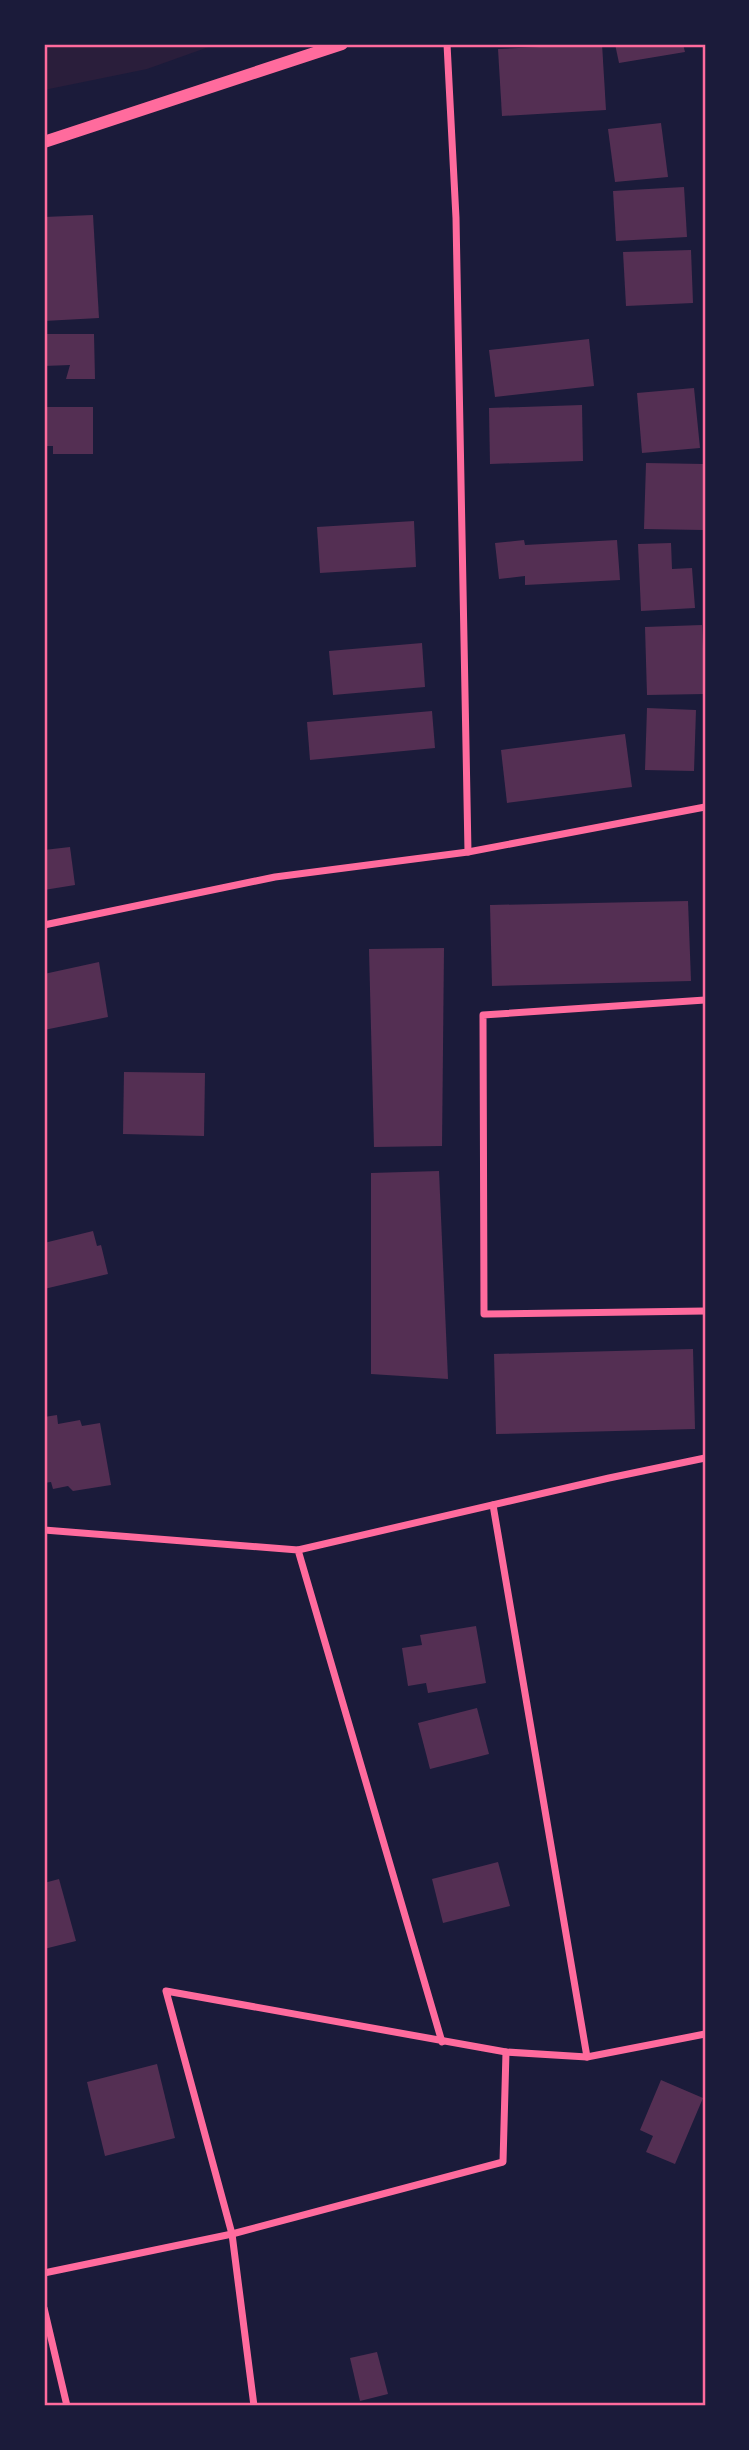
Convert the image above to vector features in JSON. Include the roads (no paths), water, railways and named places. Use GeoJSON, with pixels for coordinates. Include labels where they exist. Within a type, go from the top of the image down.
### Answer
{"type":"FeatureCollection","features":[{"type":"Feature","properties":{"kind":"street"},"geometry":{"type":"LineString","coordinates":[[44,142],[342,44]]}},
{"type":"Feature","properties":{"kind":"street"},"geometry":{"type":"LineString","coordinates":[[447,44],[456,218],[468,852]]}},
{"type":"Feature","properties":{"kind":"street"},"geometry":{"type":"LineString","coordinates":[[44,925],[275,877],[468,852],[705,807]]}},
{"type":"Feature","properties":{"kind":"street"},"geometry":{"type":"LineString","coordinates":[[705,1000],[483,1015],[484,1314],[705,1311]]}},
{"type":"Feature","properties":{"kind":"street"},"geometry":{"type":"LineString","coordinates":[[44,1530],[298,1550],[705,1458]]}},
{"type":"Feature","properties":{"kind":"street"},"geometry":{"type":"LineString","coordinates":[[493,1505],[587,2057]]}},
{"type":"Feature","properties":{"kind":"street"},"geometry":{"type":"LineString","coordinates":[[298,1550],[442,2042]]}},
{"type":"Feature","properties":{"kind":"street"},"geometry":{"type":"LineString","coordinates":[[254,2406],[232,2234],[166,1991],[506,2052],[587,2057],[705,2034]]}},
{"type":"Feature","properties":{"kind":"street"},"geometry":{"type":"LineString","coordinates":[[44,2273],[232,2234],[503,2162],[506,2052]]}},
{"type":"Feature","properties":{"kind":"street"},"geometry":{"type":"LineString","coordinates":[[44,2308],[66,2406]]}}]}
